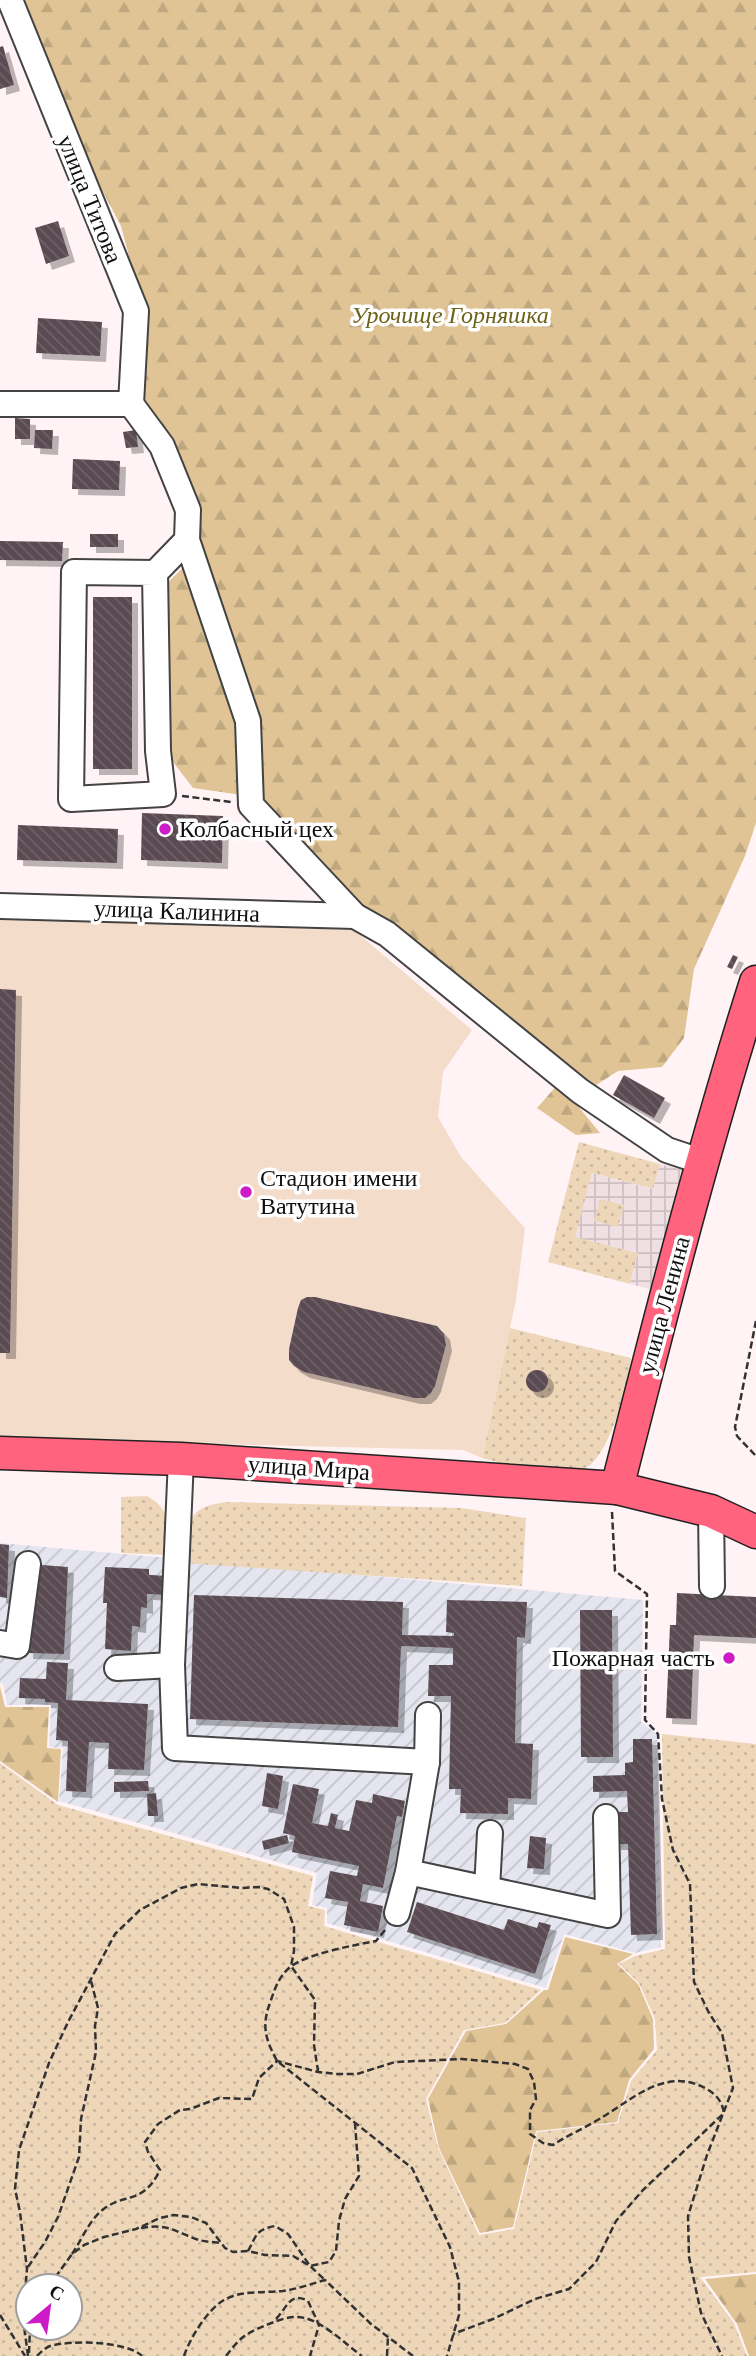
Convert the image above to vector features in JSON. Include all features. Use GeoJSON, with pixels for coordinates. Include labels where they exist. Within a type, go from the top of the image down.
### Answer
{"type":"FeatureCollection","features":[{"type":"Feature","properties":{"kind":"main road","name":"улица Ленина"},"geometry":{"type":"LineString","coordinates":[[617,1488],[703,1162],[756,982]]}},
{"type":"Feature","properties":{"kind":"main road","name":"улица Мира"},"geometry":{"type":"LineString","coordinates":[[0,1453],[181,1459],[617,1488]]}},
{"type":"Feature","properties":{"kind":"main road"},"geometry":{"type":"LineString","coordinates":[[617,1488],[711,1511],[756,1532]]}},
{"type":"Feature","properties":{"kind":"street","name":"улица Титова"},"geometry":{"type":"LineString","coordinates":[[10,0],[136,311],[131,404]]}},
{"type":"Feature","properties":{"kind":"street"},"geometry":{"type":"LineString","coordinates":[[0,404],[131,404],[162,446],[188,510],[187,540],[248,721],[251,805],[355,916],[387,934],[580,1090],[667,1150],[703,1162]]}},
{"type":"Feature","properties":{"kind":"street"},"geometry":{"type":"LineString","coordinates":[[155,573],[74,572],[71,799],[163,794],[158,751],[155,573],[187,540]]}},
{"type":"Feature","properties":{"kind":"street","name":"улица Калинина"},"geometry":{"type":"LineString","coordinates":[[0,906],[355,916]]}},
{"type":"Feature","properties":{"kind":"street"},"geometry":{"type":"LineString","coordinates":[[181,1459],[172,1665],[175,1748],[427,1762]]}},
{"type":"Feature","properties":{"kind":"street"},"geometry":{"type":"LineString","coordinates":[[711,1511],[712,1586]]}},
{"type":"Feature","properties":{"kind":"street"},"geometry":{"type":"LineString","coordinates":[[0,1643],[17,1646],[27,1564]]}},
{"type":"Feature","properties":{"kind":"street"},"geometry":{"type":"LineString","coordinates":[[117,1668],[172,1665]]}},
{"type":"Feature","properties":{"kind":"street"},"geometry":{"type":"LineString","coordinates":[[397,1913],[408,1871],[427,1762],[428,1715]]}},
{"type":"Feature","properties":{"kind":"street"},"geometry":{"type":"LineString","coordinates":[[408,1871],[608,1915],[606,1817]]}},
{"type":"Feature","properties":{"kind":"street"},"geometry":{"type":"LineString","coordinates":[[487,1889],[490,1833]]}},
{"type":"Feature","properties":{"kind":"path"},"geometry":{"type":"LineString","coordinates":[[163,794],[251,805]]}},
{"type":"Feature","properties":{"kind":"path"},"geometry":{"type":"LineString","coordinates":[[756,1321],[735,1427],[737,1436],[756,1456]]}},
{"type":"Feature","properties":{"kind":"path"},"geometry":{"type":"LineString","coordinates":[[617,1488],[612,1510],[615,1571],[647,1594],[645,1720],[658,1734],[662,1799],[673,1850],[691,1884],[694,1982],[722,2034],[733,2088],[707,2155],[688,2216],[689,2257],[701,2314],[722,2356]]}},
{"type":"Feature","properties":{"kind":"path"},"geometry":{"type":"LineString","coordinates":[[27,2356],[23,2318],[27,2269],[15,2189],[19,2150],[49,2063],[116,1934],[140,1910],[181,1888],[198,1884],[259,1887],[284,1899],[294,1927],[294,1951],[291,1966],[278,1982],[266,2012],[265,2039],[277,2061],[412,2168],[450,2247],[459,2282],[459,2315],[447,2356]]}},
{"type":"Feature","properties":{"kind":"path"},"geometry":{"type":"LineString","coordinates":[[291,1966],[333,1950],[376,1941],[397,1913]]}},
{"type":"Feature","properties":{"kind":"path"},"geometry":{"type":"LineString","coordinates":[[291,1966],[314,2000],[314,2045],[318,2072]]}},
{"type":"Feature","properties":{"kind":"path"},"geometry":{"type":"LineString","coordinates":[[27,2269],[58,2217],[79,2157],[81,2119],[96,2052],[95,2026],[98,2008],[91,1981]]}},
{"type":"Feature","properties":{"kind":"path"},"geometry":{"type":"LineString","coordinates":[[277,2061],[318,2072],[357,2074],[395,2062],[462,2059],[515,2064],[528,2069],[534,2082],[536,2099],[530,2110],[530,2134],[543,2143],[553,2145],[602,2118],[632,2097],[657,2085],[677,2080],[697,2084],[710,2091],[722,2103],[724,2113]]}},
{"type":"Feature","properties":{"kind":"path"},"geometry":{"type":"LineString","coordinates":[[59,2272],[100,2212],[114,2203],[144,2193],[152,2186],[160,2170],[145,2142],[158,2124],[180,2110],[219,2098],[252,2099],[259,2078],[277,2061]]}},
{"type":"Feature","properties":{"kind":"path"},"geometry":{"type":"LineString","coordinates":[[453,2334],[493,2319],[535,2298],[569,2289],[596,2262],[616,2221],[643,2190],[724,2113]]}},
{"type":"Feature","properties":{"kind":"path"},"geometry":{"type":"LineString","coordinates":[[136,2229],[150,2221],[173,2215],[191,2217],[206,2223],[233,2252],[293,2256],[310,2266],[329,2262],[336,2251],[339,2221],[345,2200],[359,2176],[355,2124]]}},
{"type":"Feature","properties":{"kind":"path"},"geometry":{"type":"LineString","coordinates":[[72,2254],[84,2245],[104,2237],[158,2225],[171,2227],[198,2239],[222,2243]]}},
{"type":"Feature","properties":{"kind":"path"},"geometry":{"type":"LineString","coordinates":[[248,2251],[254,2236],[262,2229],[275,2226],[288,2234],[310,2266],[370,2324],[413,2356]]}},
{"type":"Feature","properties":{"kind":"path"},"geometry":{"type":"LineString","coordinates":[[184,2356],[188,2343],[199,2327],[223,2300],[240,2294],[293,2289],[325,2280]]}},
{"type":"Feature","properties":{"kind":"path"},"geometry":{"type":"LineString","coordinates":[[274,2322],[291,2299],[300,2297],[308,2301],[319,2325],[310,2356]]}},
{"type":"Feature","properties":{"kind":"path"},"geometry":{"type":"LineString","coordinates":[[0,2315],[27,2356]]}},
{"type":"Feature","properties":{"kind":"path"},"geometry":{"type":"LineString","coordinates":[[226,2356],[248,2332],[298,2316],[336,2335],[362,2356]]}},
{"type":"Feature","properties":{"kind":"path"},"geometry":{"type":"LineString","coordinates":[[387,2356],[388,2336]]}},
{"type":"Feature","properties":{"kind":"path"},"geometry":{"type":"LineString","coordinates":[[37,2356],[47,2347],[89,2342],[126,2347],[142,2356]]}},
{"type":"Feature","properties":{"kind":"shaded area","name":"Стадион имени Ватутина"},"geometry":{"type":"Polygon","coordinates":[[[0,918],[354,930],[472,1030],[443,1072],[438,1117],[461,1157],[525,1228],[516,1300],[482,1458],[463,1450],[0,1439],[0,918]]]}},
{"type":"Feature","properties":{"kind":"shaded area"},"geometry":{"type":"Polygon","coordinates":[[[579,1142],[660,1164],[654,1189],[592,1173],[576,1237],[638,1253],[630,1284],[548,1262],[579,1142]]]}},
{"type":"Feature","properties":{"kind":"shaded area"},"geometry":{"type":"Polygon","coordinates":[[[660,1164],[688,1171],[657,1291],[630,1284],[638,1253],[575,1237],[592,1173],[653,1189],[660,1164]],[[600,1199],[594,1221],[618,1227],[624,1205],[600,1199]]]}},
{"type":"Feature","properties":{"kind":"shaded area"},"geometry":{"type":"Polygon","coordinates":[[[600,1198],[624,1205],[618,1228],[594,1221],[600,1198]]]}},
{"type":"Feature","properties":{"kind":"shaded area"},"geometry":{"type":"Polygon","coordinates":[[[510,1328],[631,1358],[614,1426],[592,1464],[566,1475],[555,1476],[482,1458],[510,1328]]]}},
{"type":"Feature","properties":{"kind":"shaded area"},"geometry":{"type":"Polygon","coordinates":[[[147,1496],[161,1507],[165,1514],[169,1555],[121,1553],[121,1497],[147,1496]]]}},
{"type":"Feature","properties":{"kind":"shaded area"},"geometry":{"type":"Polygon","coordinates":[[[228,1502],[461,1508],[526,1518],[522,1586],[183,1563],[190,1520],[203,1508],[228,1502]]]}},
{"type":"Feature","properties":{"kind":"shaded area"},"geometry":{"type":"Polygon","coordinates":[[[0,1543],[643,1600],[641,1722],[657,1734],[661,1947],[635,1953],[564,1934],[546,1988],[327,1923],[327,1908],[312,1905],[317,1873],[59,1801],[63,1748],[49,1747],[51,1705],[7,1705],[3,1684],[0,1683],[0,1543]]]}},
{"type":"Feature","properties":{"kind":"shaded area"},"geometry":{"type":"Polygon","coordinates":[[[662,1734],[756,1744],[756,2272],[700,2277],[734,2323],[747,2356],[0,2356],[0,1763],[58,1805],[313,1876],[308,1906],[325,1910],[324,1926],[541,1990],[505,2023],[464,2030],[426,2099],[438,2148],[479,2235],[514,2229],[537,2132],[618,2123],[631,2081],[657,2050],[655,2019],[639,1983],[619,1964],[635,1956],[665,1949],[662,1734]]]}},
{"type":"Feature","properties":{"kind":"green space","name":"Урочище Горняшка"},"geometry":{"type":"Polygon","coordinates":[[[25,0],[756,0],[756,823],[745,856],[694,969],[684,1038],[662,1067],[618,1071],[590,1089],[452,972],[341,890],[249,796],[193,788],[163,749],[160,590],[196,555],[202,512],[187,474],[143,398],[146,320],[121,226],[82,152],[25,0]]]}},
{"type":"Feature","properties":{"kind":"green space"},"geometry":{"type":"Polygon","coordinates":[[[559,1083],[600,1133],[576,1135],[537,1108],[559,1083]]]}},
{"type":"Feature","properties":{"kind":"green space"},"geometry":{"type":"Polygon","coordinates":[[[0,1686],[5,1707],[49,1707],[47,1748],[61,1749],[58,1802],[0,1761],[0,1686]]]}},
{"type":"Feature","properties":{"kind":"green space"},"geometry":{"type":"Polygon","coordinates":[[[565,1937],[633,1954],[617,1964],[638,1984],[653,2019],[654,2049],[629,2080],[617,2122],[536,2131],[513,2227],[480,2233],[439,2148],[428,2099],[466,2031],[506,2024],[544,1990],[548,1990],[565,1937]]]}},
{"type":"Feature","properties":{"kind":"green space"},"geometry":{"type":"Polygon","coordinates":[[[756,2274],[756,2356],[749,2356],[737,2324],[705,2279],[756,2274]]]}},
{"type":"Feature","properties":{"kind":"building"},"geometry":{"type":"Polygon","coordinates":[[[3,46],[14,85],[0,89],[0,47],[3,46]]]}},
{"type":"Feature","properties":{"kind":"building"},"geometry":{"type":"Polygon","coordinates":[[[58,221],[69,256],[46,264],[35,228],[58,221]]]}},
{"type":"Feature","properties":{"kind":"building"},"geometry":{"type":"Polygon","coordinates":[[[38,318],[102,322],[100,356],[36,353],[38,318]]]}},
{"type":"Feature","properties":{"kind":"building"},"geometry":{"type":"Polygon","coordinates":[[[15,418],[30,419],[30,439],[15,439],[15,418]]]}},
{"type":"Feature","properties":{"kind":"building"},"geometry":{"type":"Polygon","coordinates":[[[35,430],[53,430],[52,449],[34,448],[35,430]]]}},
{"type":"Feature","properties":{"kind":"building"},"geometry":{"type":"Polygon","coordinates":[[[136,430],[138,447],[126,448],[123,432],[136,430]]]}},
{"type":"Feature","properties":{"kind":"building"},"geometry":{"type":"Polygon","coordinates":[[[73,459],[120,461],[119,490],[72,489],[73,459]]]}},
{"type":"Feature","properties":{"kind":"building"},"geometry":{"type":"Polygon","coordinates":[[[90,534],[118,534],[118,547],[90,547],[90,534]]]}},
{"type":"Feature","properties":{"kind":"building"},"geometry":{"type":"Polygon","coordinates":[[[0,541],[63,542],[62,561],[0,560],[0,541]]]}},
{"type":"Feature","properties":{"kind":"building"},"geometry":{"type":"Polygon","coordinates":[[[93,597],[132,597],[132,769],[93,769],[93,597]]]}},
{"type":"Feature","properties":{"kind":"building"},"geometry":{"type":"Polygon","coordinates":[[[142,813],[223,816],[222,863],[141,860],[142,813]]]}},
{"type":"Feature","properties":{"kind":"building"},"geometry":{"type":"Polygon","coordinates":[[[18,825],[118,829],[117,863],[17,860],[18,825]]]}},
{"type":"Feature","properties":{"kind":"building"},"geometry":{"type":"Polygon","coordinates":[[[733,955],[738,957],[732,969],[727,967],[733,955]]]}},
{"type":"Feature","properties":{"kind":"building"},"geometry":{"type":"Polygon","coordinates":[[[0,989],[16,990],[10,1353],[0,1353],[0,989]]]}},
{"type":"Feature","properties":{"kind":"building"},"geometry":{"type":"Polygon","coordinates":[[[624,1075],[665,1098],[654,1118],[613,1095],[624,1075]]]}},
{"type":"Feature","properties":{"kind":"building"},"geometry":{"type":"Polygon","coordinates":[[[307,1297],[437,1326],[444,1334],[446,1345],[431,1393],[425,1398],[414,1398],[304,1372],[294,1366],[289,1360],[289,1349],[298,1308],[301,1300],[307,1297]]]}},
{"type":"Feature","properties":{"kind":"building"},"geometry":{"type":"Polygon","coordinates":[[[537,1370],[545,1373],[548,1381],[545,1389],[537,1392],[529,1389],[526,1381],[529,1373],[537,1370]]]}},
{"type":"Feature","properties":{"kind":"building"},"geometry":{"type":"Polygon","coordinates":[[[0,1544],[9,1545],[7,1598],[0,1597],[0,1544]]]}},
{"type":"Feature","properties":{"kind":"building"},"geometry":{"type":"Polygon","coordinates":[[[29,1564],[68,1567],[64,1654],[27,1653],[29,1564]]]}},
{"type":"Feature","properties":{"kind":"building"},"geometry":{"type":"Polygon","coordinates":[[[105,1567],[149,1569],[149,1575],[170,1576],[169,1595],[147,1594],[147,1608],[141,1607],[140,1627],[132,1626],[131,1651],[105,1649],[105,1567]]]}},
{"type":"Feature","properties":{"kind":"building"},"geometry":{"type":"Polygon","coordinates":[[[677,1593],[756,1597],[756,1638],[694,1635],[691,1719],[666,1718],[670,1625],[676,1625],[677,1593]]]}},
{"type":"Feature","properties":{"kind":"building"},"geometry":{"type":"Polygon","coordinates":[[[194,1595],[403,1602],[402,1635],[454,1636],[454,1633],[446,1632],[447,1600],[527,1602],[525,1638],[517,1637],[515,1743],[533,1744],[531,1799],[508,1798],[508,1814],[460,1813],[461,1789],[449,1789],[451,1696],[428,1696],[429,1665],[453,1665],[453,1648],[401,1646],[398,1727],[190,1719],[194,1595]]]}},
{"type":"Feature","properties":{"kind":"building"},"geometry":{"type":"Polygon","coordinates":[[[580,1610],[612,1610],[613,1757],[581,1757],[580,1610]]]}},
{"type":"Feature","properties":{"kind":"building"},"geometry":{"type":"Polygon","coordinates":[[[47,1662],[68,1663],[66,1700],[148,1704],[144,1770],[108,1769],[109,1743],[89,1742],[86,1792],[66,1791],[68,1741],[56,1740],[58,1703],[45,1702],[45,1699],[19,1698],[20,1678],[46,1679],[47,1662]]]}},
{"type":"Feature","properties":{"kind":"building"},"geometry":{"type":"Polygon","coordinates":[[[633,1739],[652,1739],[657,1934],[631,1935],[628,1844],[615,1844],[614,1812],[628,1812],[627,1791],[593,1792],[593,1776],[625,1775],[625,1763],[633,1762],[633,1739]]]}},
{"type":"Feature","properties":{"kind":"building"},"geometry":{"type":"Polygon","coordinates":[[[267,1773],[283,1776],[278,1809],[262,1806],[267,1773]]]}},
{"type":"Feature","properties":{"kind":"building"},"geometry":{"type":"Polygon","coordinates":[[[148,1781],[149,1791],[114,1792],[114,1782],[148,1781]]]}},
{"type":"Feature","properties":{"kind":"building"},"geometry":{"type":"Polygon","coordinates":[[[293,1784],[319,1789],[312,1823],[328,1826],[331,1813],[338,1815],[335,1828],[349,1831],[356,1800],[372,1803],[373,1794],[405,1801],[402,1817],[397,1816],[383,1888],[363,1884],[360,1901],[383,1906],[378,1932],[344,1925],[348,1902],[325,1898],[330,1871],[357,1876],[359,1866],[292,1852],[295,1836],[283,1833],[293,1784]]]}},
{"type":"Feature","properties":{"kind":"building"},"geometry":{"type":"Polygon","coordinates":[[[156,1793],[158,1816],[148,1816],[147,1794],[156,1793]]]}},
{"type":"Feature","properties":{"kind":"building"},"geometry":{"type":"Polygon","coordinates":[[[287,1835],[289,1843],[264,1850],[262,1841],[287,1835]]]}},
{"type":"Feature","properties":{"kind":"building"},"geometry":{"type":"Polygon","coordinates":[[[530,1836],[546,1838],[544,1869],[527,1868],[530,1836]]]}},
{"type":"Feature","properties":{"kind":"building"},"geometry":{"type":"Polygon","coordinates":[[[417,1902],[504,1930],[508,1919],[537,1928],[539,1922],[551,1925],[535,1974],[407,1932],[417,1902]]]}},
{"type":"Feature","properties":{"kind":"place","name":"Колбасный цех"},"geometry":{"type":"Point","coordinates":[165,829]}},
{"type":"Feature","properties":{"kind":"place","name":"Стадион имени Ватутина"},"geometry":{"type":"Point","coordinates":[246,1192]}},
{"type":"Feature","properties":{"kind":"place","name":"Пожарная часть"},"geometry":{"type":"Point","coordinates":[729,1658]}}]}
